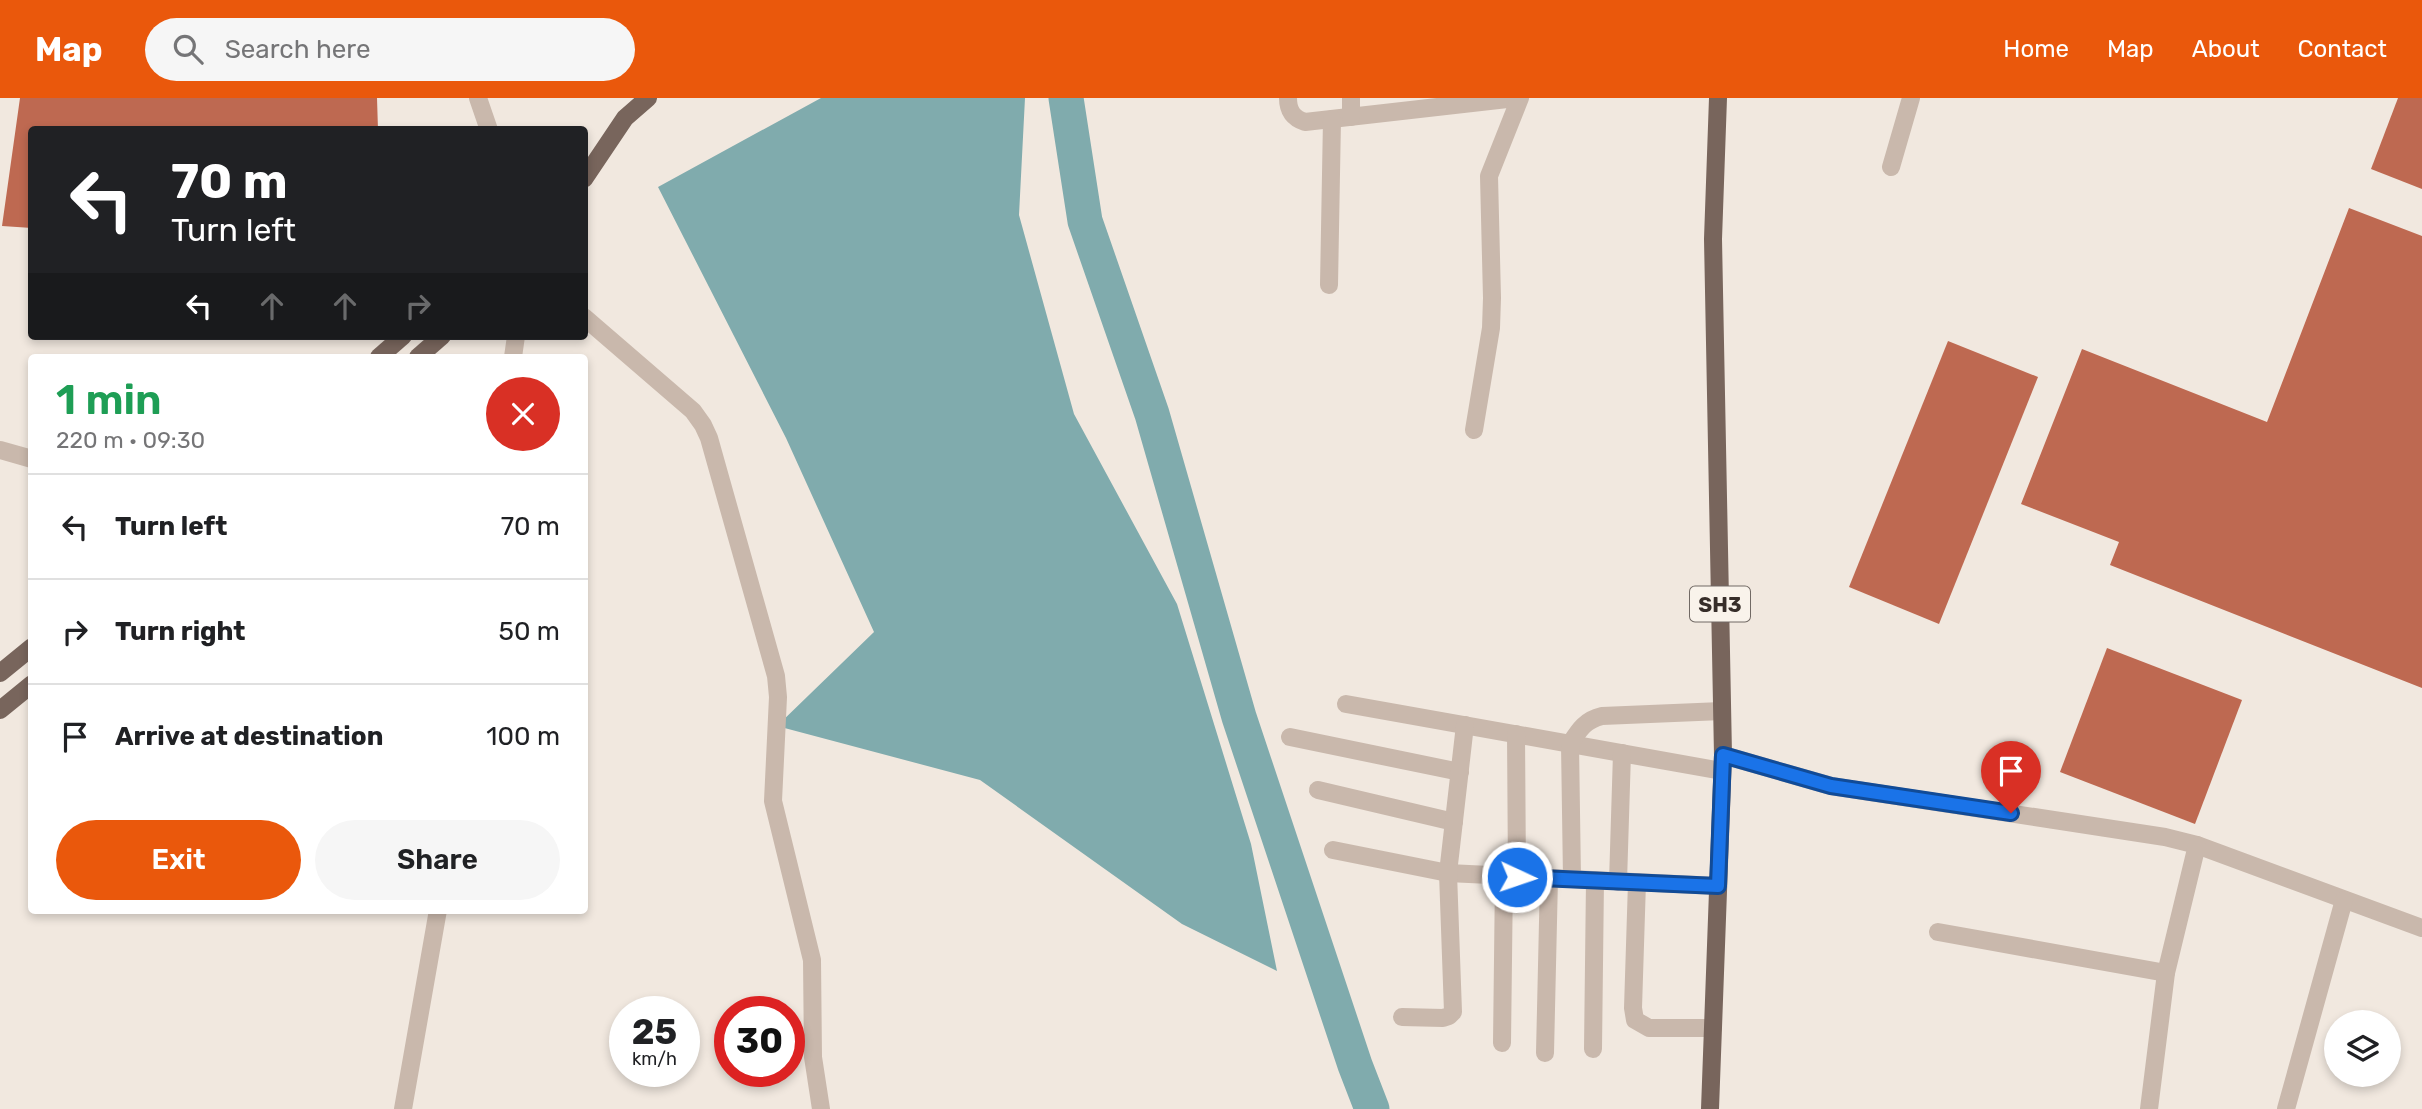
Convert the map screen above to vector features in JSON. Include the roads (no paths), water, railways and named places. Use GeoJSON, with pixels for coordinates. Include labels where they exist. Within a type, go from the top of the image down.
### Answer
{"type":"FeatureCollection","features":[{"type":"Feature","properties":{"kind":"main road"},"geometry":{"type":"LineString","coordinates":[[588,173],[625,118],[648,98]]}},
{"type":"Feature","properties":{"kind":"main road","name":"SH3"},"geometry":{"type":"LineString","coordinates":[[1710,1109],[1723,763],[1713,239],[1718,98]]}},
{"type":"Feature","properties":{"kind":"main road"},"geometry":{"type":"LineString","coordinates":[[382,354],[398,340]]}},
{"type":"Feature","properties":{"kind":"main road"},"geometry":{"type":"LineString","coordinates":[[421,354],[437,340]]}},
{"type":"Feature","properties":{"kind":"main road"},"geometry":{"type":"LineString","coordinates":[[0,673],[28,650]]}},
{"type":"Feature","properties":{"kind":"main road"},"geometry":{"type":"LineString","coordinates":[[0,710],[28,687]]}},
{"type":"Feature","properties":{"kind":"street"},"geometry":{"type":"LineString","coordinates":[[478,98],[488,126]]}},
{"type":"Feature","properties":{"kind":"street"},"geometry":{"type":"LineString","coordinates":[[1288,98],[1291,113],[1297,120],[1305,122],[1434,103],[1518,98],[1489,176],[1492,308],[1474,430]]}},
{"type":"Feature","properties":{"kind":"street"},"geometry":{"type":"LineString","coordinates":[[1351,98],[1351,117]]}},
{"type":"Feature","properties":{"kind":"street"},"geometry":{"type":"LineString","coordinates":[[1891,167],[1911,98]]}},
{"type":"Feature","properties":{"kind":"street"},"geometry":{"type":"LineString","coordinates":[[1329,285],[1332,119]]}},
{"type":"Feature","properties":{"kind":"street"},"geometry":{"type":"LineString","coordinates":[[588,320],[693,411],[709,438],[776,676],[778,698],[773,801],[812,960],[813,1057],[821,1109]]}},
{"type":"Feature","properties":{"kind":"street"},"geometry":{"type":"LineString","coordinates":[[0,450],[28,457]]}},
{"type":"Feature","properties":{"kind":"street"},"geometry":{"type":"LineString","coordinates":[[1346,704],[1622,753],[1723,763],[1831,786],[2165,836],[2197,845],[2422,928]]}},
{"type":"Feature","properties":{"kind":"street"},"geometry":{"type":"LineString","coordinates":[[1572,880],[1570,744],[1581,727],[1591,719],[1602,716],[1722,711]]}},
{"type":"Feature","properties":{"kind":"street"},"geometry":{"type":"LineString","coordinates":[[1402,1017],[1443,1018],[1452,1012],[1448,873],[1465,725]]}},
{"type":"Feature","properties":{"kind":"street"},"geometry":{"type":"LineString","coordinates":[[1502,1042],[1516,734]]}},
{"type":"Feature","properties":{"kind":"street"},"geometry":{"type":"LineString","coordinates":[[1290,737],[1460,772]]}},
{"type":"Feature","properties":{"kind":"street"},"geometry":{"type":"LineString","coordinates":[[1618,882],[1622,753]]}},
{"type":"Feature","properties":{"kind":"street"},"geometry":{"type":"LineString","coordinates":[[1318,790],[1454,822]]}},
{"type":"Feature","properties":{"kind":"street"},"geometry":{"type":"LineString","coordinates":[[2149,1109],[2166,973],[2197,845]]}},
{"type":"Feature","properties":{"kind":"street"},"geometry":{"type":"LineString","coordinates":[[1333,850],[1448,873],[1718,886]]}},
{"type":"Feature","properties":{"kind":"street"},"geometry":{"type":"LineString","coordinates":[[1545,1052],[1549,878]]}},
{"type":"Feature","properties":{"kind":"street"},"geometry":{"type":"LineString","coordinates":[[1593,1049],[1595,880]]}},
{"type":"Feature","properties":{"kind":"street"},"geometry":{"type":"LineString","coordinates":[[1637,882],[1633,1008],[1635,1020],[1649,1028],[1713,1028]]}},
{"type":"Feature","properties":{"kind":"street"},"geometry":{"type":"LineString","coordinates":[[2286,1109],[2344,900]]}},
{"type":"Feature","properties":{"kind":"street"},"geometry":{"type":"LineString","coordinates":[[403,1109],[437,914]]}},
{"type":"Feature","properties":{"kind":"street"},"geometry":{"type":"LineString","coordinates":[[1938,932],[2166,973]]}},
{"type":"Feature","properties":{"kind":"water"},"geometry":{"type":"Polygon","coordinates":[[[821,98],[1025,98],[1019,215],[1074,414],[1177,604],[1251,844],[1277,971],[1182,924],[980,780],[777,726],[874,632],[786,438],[658,187],[821,98]]]}},
{"type":"Feature","properties":{"kind":"waterway"},"geometry":{"type":"LineString","coordinates":[[1066,98],[1085,221],[1152,414],[1239,717],[1372,1109]]}}]}
